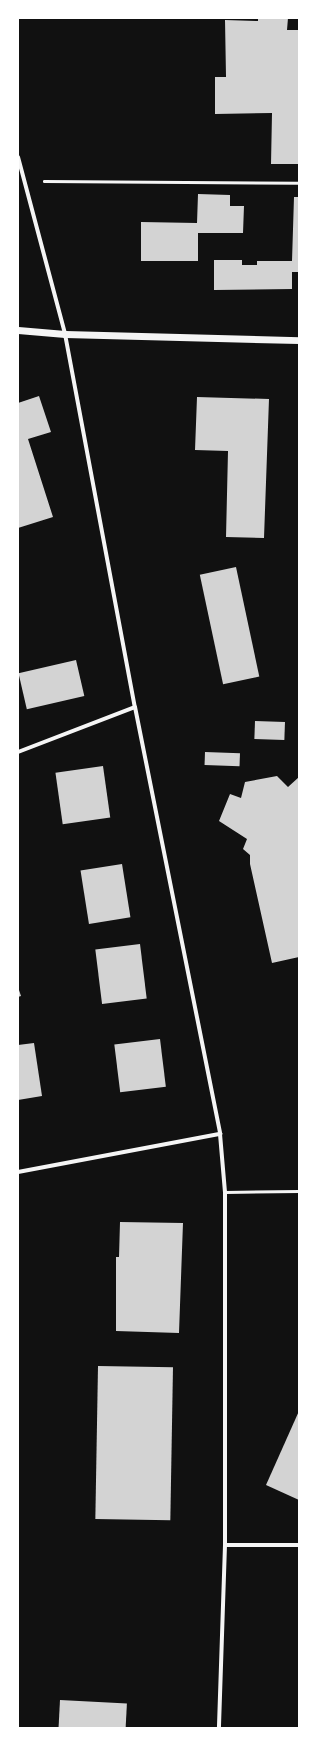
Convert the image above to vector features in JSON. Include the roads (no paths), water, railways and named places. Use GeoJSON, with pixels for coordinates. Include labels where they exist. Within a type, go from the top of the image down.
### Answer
{"type":"FeatureCollection","features":[{"type":"Feature","properties":{"kind":"street"},"geometry":{"type":"LineString","coordinates":[[18,157],[65,334],[135,707],[220,1134],[225,1192],[225,1545],[219,1728]]}},
{"type":"Feature","properties":{"kind":"street"},"geometry":{"type":"LineString","coordinates":[[18,330],[65,334],[299,340]]}},
{"type":"Feature","properties":{"kind":"street"},"geometry":{"type":"LineString","coordinates":[[18,752],[135,707]]}},
{"type":"Feature","properties":{"kind":"street"},"geometry":{"type":"LineString","coordinates":[[18,1172],[220,1134]]}},
{"type":"Feature","properties":{"kind":"street"},"geometry":{"type":"LineString","coordinates":[[225,1545],[299,1545]]}},
{"type":"Feature","properties":{"kind":"lane"},"geometry":{"type":"LineString","coordinates":[[225,1192],[299,1191]]}}]}
